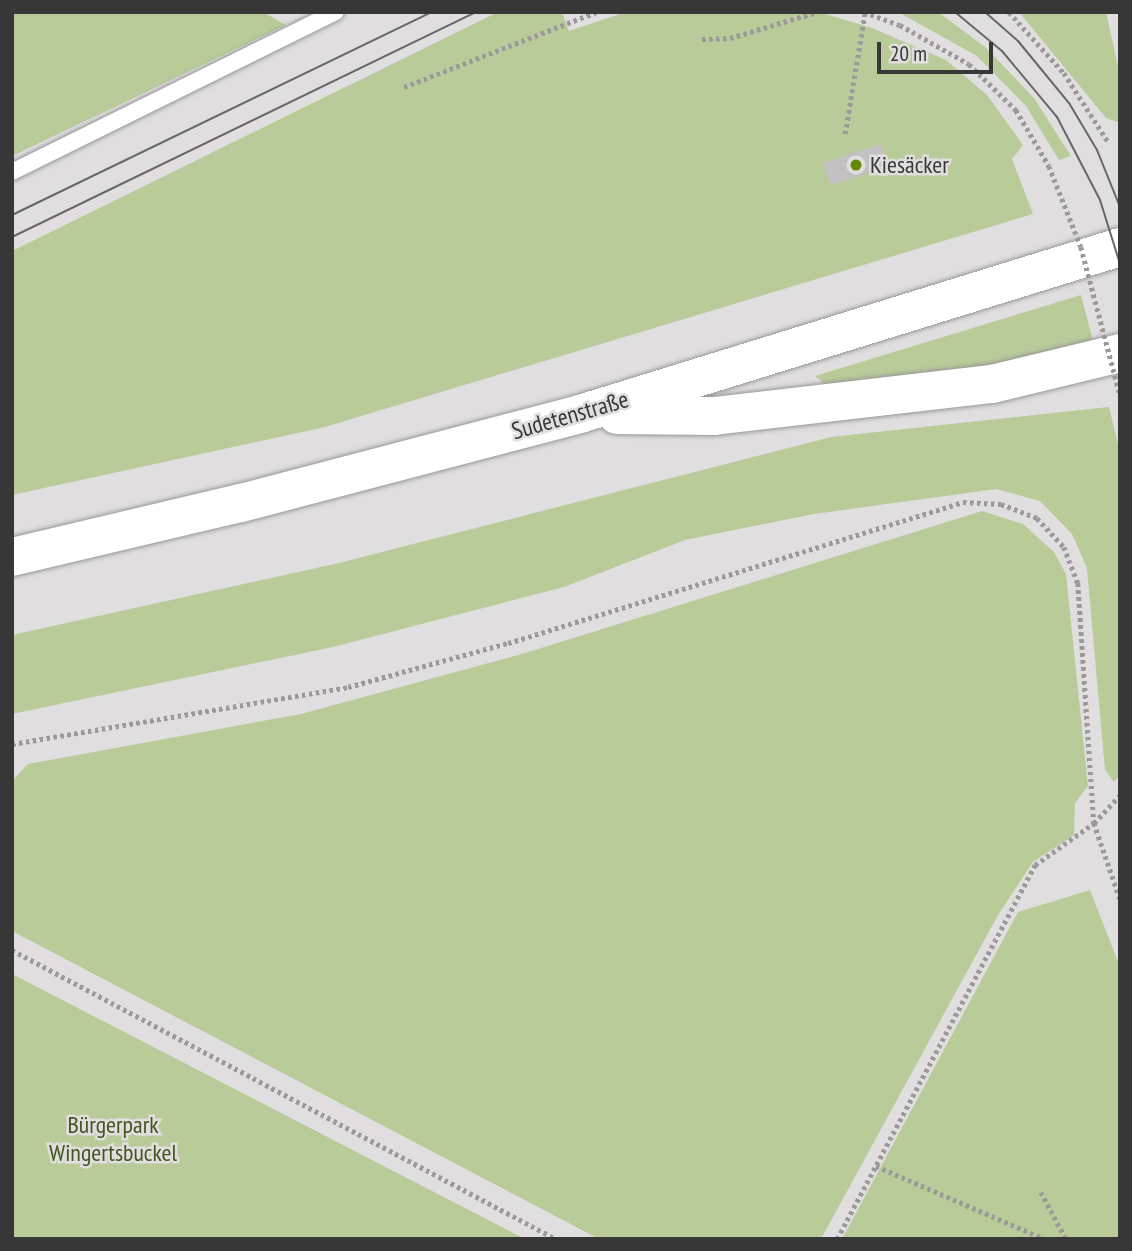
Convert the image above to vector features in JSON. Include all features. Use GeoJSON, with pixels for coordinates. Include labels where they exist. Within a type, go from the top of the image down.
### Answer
{"type":"FeatureCollection","features":[{"type":"Feature","properties":{"kind":"main road","name":"Sudetenstraße"},"geometry":{"type":"LineString","coordinates":[[12,557],[241,503],[580,414],[1120,247]]}},
{"type":"Feature","properties":{"kind":"main road"},"geometry":{"type":"LineString","coordinates":[[580,414],[714,416],[992,384],[1120,352]]}},
{"type":"Feature","properties":{"kind":"lane"},"geometry":{"type":"LineString","coordinates":[[12,172],[336,12]]}},
{"type":"Feature","properties":{"kind":"path"},"geometry":{"type":"LineString","coordinates":[[404,87],[596,12]]}},
{"type":"Feature","properties":{"kind":"path"},"geometry":{"type":"LineString","coordinates":[[702,39],[730,38],[817,12]]}},
{"type":"Feature","properties":{"kind":"path"},"geometry":{"type":"LineString","coordinates":[[845,134],[864,12],[900,25],[969,64],[1016,110],[1049,166],[1081,247],[1120,394]]}},
{"type":"Feature","properties":{"kind":"path"},"geometry":{"type":"LineString","coordinates":[[1009,12],[1064,73],[1109,143]]}},
{"type":"Feature","properties":{"kind":"path"},"geometry":{"type":"LineString","coordinates":[[12,744],[348,687],[508,643],[963,502],[1001,504],[1037,518],[1064,547],[1078,583],[1094,823],[1120,899]]}},
{"type":"Feature","properties":{"kind":"path"},"geometry":{"type":"LineString","coordinates":[[837,1239],[1035,865],[1094,823],[1120,794]]}},
{"type":"Feature","properties":{"kind":"path"},"geometry":{"type":"LineString","coordinates":[[12,950],[556,1239]]}},
{"type":"Feature","properties":{"kind":"path"},"geometry":{"type":"LineString","coordinates":[[876,1166],[1045,1239]]}},
{"type":"Feature","properties":{"kind":"path"},"geometry":{"type":"LineString","coordinates":[[1041,1192],[1066,1239]]}},
{"type":"Feature","properties":{"kind":"green space"},"geometry":{"type":"Polygon","coordinates":[[[12,12],[263,12],[286,25],[12,156],[12,12]]]}},
{"type":"Feature","properties":{"kind":"green space"},"geometry":{"type":"Polygon","coordinates":[[[498,12],[562,12],[569,31],[626,12],[819,12],[872,28],[946,60],[987,95],[1023,145],[1012,159],[1033,214],[325,427],[12,495],[12,251],[498,12]]]}},
{"type":"Feature","properties":{"kind":"green space"},"geometry":{"type":"Polygon","coordinates":[[[898,12],[938,12],[985,47],[1034,98],[1071,156],[1059,160],[1026,106],[977,56],[898,12]]]}},
{"type":"Feature","properties":{"kind":"green space"},"geometry":{"type":"Polygon","coordinates":[[[1019,12],[1106,12],[1120,76],[1120,123],[1106,118],[1019,12]]]}},
{"type":"Feature","properties":{"kind":"green space"},"geometry":{"type":"Polygon","coordinates":[[[1081,295],[1093,341],[992,368],[826,385],[815,376],[1081,295]]]}},
{"type":"Feature","properties":{"kind":"green space"},"geometry":{"type":"Polygon","coordinates":[[[1109,407],[1120,452],[1120,775],[1114,782],[1105,770],[1087,568],[1072,534],[1040,501],[996,489],[814,514],[685,540],[564,587],[333,647],[12,714],[12,635],[339,563],[831,437],[1109,407]]]}},
{"type":"Feature","properties":{"kind":"green space"},"geometry":{"type":"Polygon","coordinates":[[[982,511],[1023,524],[1054,552],[1066,574],[1088,786],[1075,803],[1074,835],[1033,862],[998,915],[821,1239],[599,1239],[12,931],[12,781],[28,764],[301,714],[522,654],[982,511]]]}},
{"type":"Feature","properties":{"kind":"green space"},"geometry":{"type":"Polygon","coordinates":[[[1090,890],[1120,967],[1120,1239],[842,1239],[1018,912],[1090,890]]]}},
{"type":"Feature","properties":{"kind":"green space","name":"Bürgerpark Wingertsbuckel"},"geometry":{"type":"Polygon","coordinates":[[[12,974],[525,1239],[12,1239],[12,974]]]}},
{"type":"Feature","properties":{"kind":"building","name":"Kiesäcker"},"geometry":{"type":"Polygon","coordinates":[[[881,144],[888,167],[831,185],[823,163],[881,144]]]}},
{"type":"Feature","properties":{"kind":"tram line"},"geometry":{"type":"LineString","coordinates":[[12,215],[432,12]]}},
{"type":"Feature","properties":{"kind":"tram line"},"geometry":{"type":"LineString","coordinates":[[12,237],[476,12]]}},
{"type":"Feature","properties":{"kind":"tram line"},"geometry":{"type":"LineString","coordinates":[[955,12],[1002,51],[1057,117],[1100,200],[1120,264]]}},
{"type":"Feature","properties":{"kind":"tram line"},"geometry":{"type":"LineString","coordinates":[[985,12],[1018,41],[1069,103],[1097,150],[1120,207]]}},
{"type":"Feature","properties":{"kind":"place","name":"Kiesäcker"},"geometry":{"type":"Point","coordinates":[856,165]}}]}
